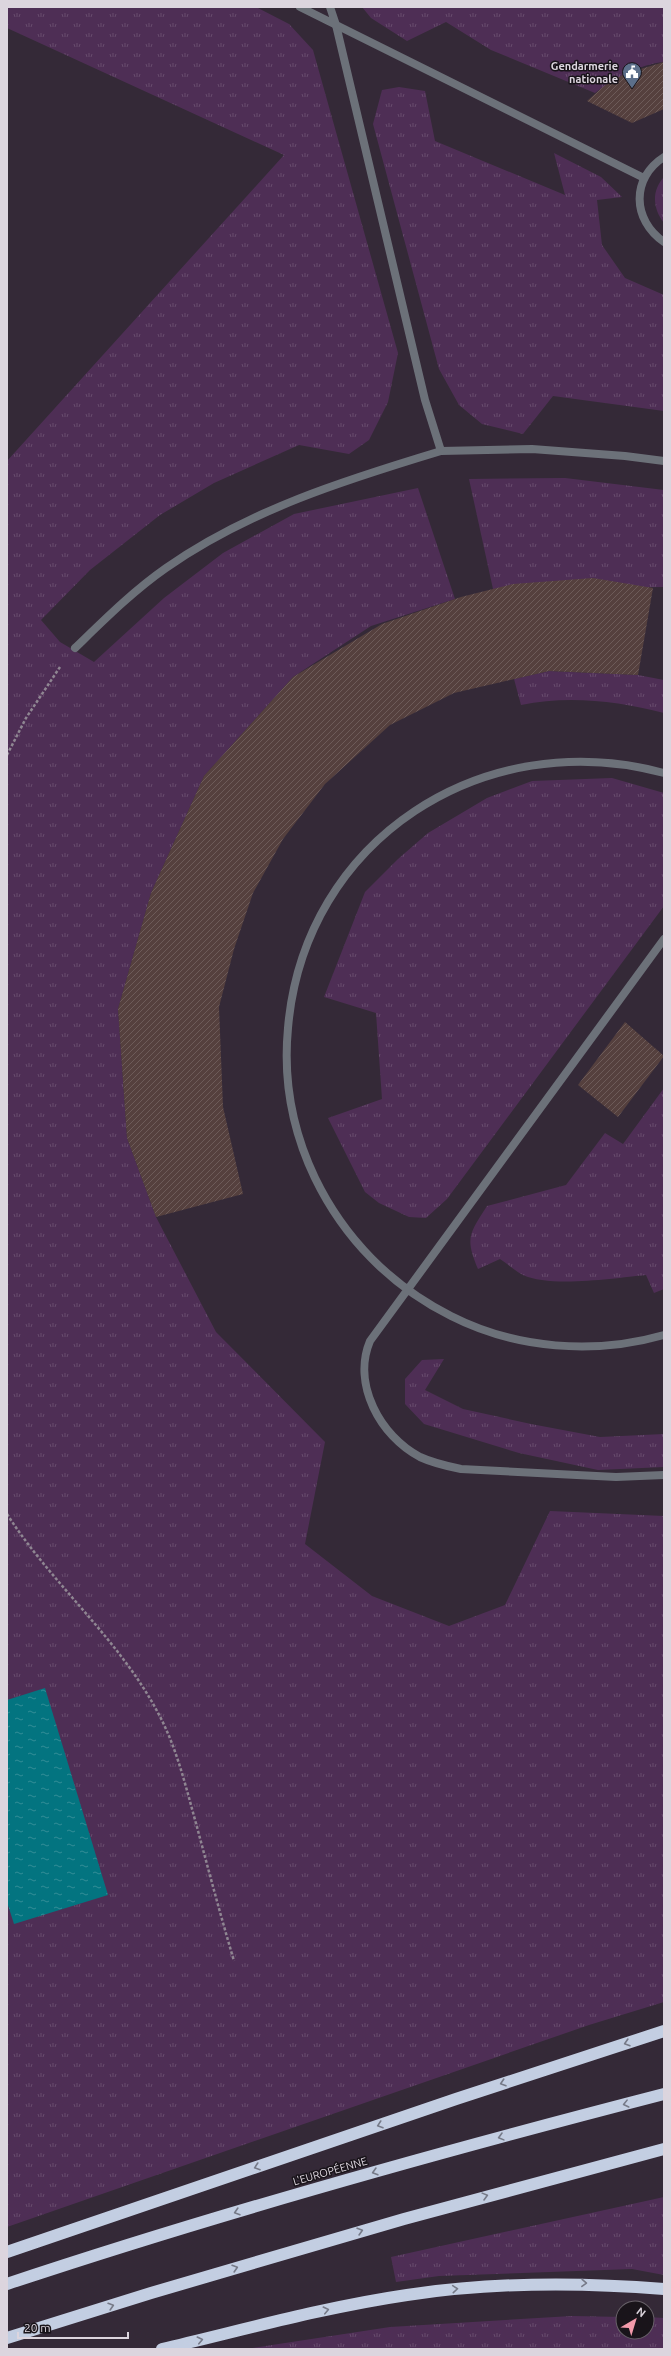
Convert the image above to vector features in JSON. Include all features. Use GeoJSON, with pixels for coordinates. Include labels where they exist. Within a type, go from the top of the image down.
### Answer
{"type":"FeatureCollection","features":[{"type":"Feature","properties":{"kind":"highway"},"geometry":{"type":"LineString","coordinates":[[7,2252],[449,2102],[664,2031]]}},
{"type":"Feature","properties":{"kind":"highway","name":"L'EUROPÉENNE"},"geometry":{"type":"LineString","coordinates":[[7,2284],[284,2198],[664,2094]]}},
{"type":"Feature","properties":{"kind":"highway"},"geometry":{"type":"LineString","coordinates":[[7,2338],[152,2293],[404,2219],[664,2150]]}},
{"type":"Feature","properties":{"kind":"highway"},"geometry":{"type":"LineString","coordinates":[[162,2349],[330,2309],[408,2294],[542,2283],[599,2284],[664,2289]]}},
{"type":"Feature","properties":{"kind":"street"},"geometry":{"type":"LineString","coordinates":[[300,7],[644,178]]}},
{"type":"Feature","properties":{"kind":"street"},"geometry":{"type":"LineString","coordinates":[[330,7],[336,25],[425,400],[441,451]]}},
{"type":"Feature","properties":{"kind":"street"},"geometry":{"type":"LineString","coordinates":[[664,157],[652,166],[644,178],[639,199],[641,214],[648,228],[664,242]]}},
{"type":"Feature","properties":{"kind":"street"},"geometry":{"type":"LineString","coordinates":[[75,648],[143,585],[191,551],[289,501],[348,480],[441,451],[532,449],[625,456],[664,461]]}},
{"type":"Feature","properties":{"kind":"street"},"geometry":{"type":"LineString","coordinates":[[664,773],[638,766],[607,762],[559,761],[517,767],[482,777],[452,789],[398,822],[374,843],[339,886],[318,920],[303,955],[289,1010],[287,1042],[287,1074],[293,1113],[309,1166],[323,1195],[340,1222],[382,1269],[406,1289],[433,1307],[461,1322],[491,1333],[522,1341],[553,1346],[585,1347],[616,1345],[664,1335]]}},
{"type":"Feature","properties":{"kind":"street"},"geometry":{"type":"LineString","coordinates":[[664,939],[406,1289],[370,1341],[364,1356],[364,1372],[368,1393],[375,1413],[386,1429],[401,1444],[419,1456],[438,1464],[461,1469],[616,1477],[664,1474]]}},
{"type":"Feature","properties":{"kind":"path"},"geometry":{"type":"LineString","coordinates":[[7,755],[42,694],[75,648]]}},
{"type":"Feature","properties":{"kind":"path"},"geometry":{"type":"LineString","coordinates":[[7,1514],[52,1574],[126,1663],[157,1711],[170,1737],[181,1770],[234,1962]]}},
{"type":"Feature","properties":{"kind":"green space"},"geometry":{"type":"Polygon","coordinates":[[[7,7],[256,7],[289,24],[313,50],[398,353],[388,402],[369,440],[349,454],[299,445],[214,483],[160,515],[90,570],[41,620],[60,642],[94,662],[164,598],[223,553],[294,514],[418,488],[455,599],[371,626],[293,677],[204,776],[151,893],[118,1009],[127,1138],[156,1217],[216,1332],[325,1442],[305,1544],[372,1596],[449,1626],[505,1605],[550,1511],[664,1516],[664,2002],[589,2025],[7,2227],[7,461],[284,155],[7,28],[7,7]]]}},
{"type":"Feature","properties":{"kind":"green space"},"geometry":{"type":"Polygon","coordinates":[[[362,7],[664,7],[664,62],[655,63],[636,69],[595,93],[491,50],[446,22],[407,41],[371,18],[362,7]]]}},
{"type":"Feature","properties":{"kind":"green space"},"geometry":{"type":"Polygon","coordinates":[[[399,87],[425,91],[435,141],[565,195],[554,153],[601,177],[622,197],[597,200],[602,245],[625,278],[664,295],[664,411],[553,396],[523,434],[482,424],[459,405],[439,369],[373,124],[382,90],[399,87]]]}},
{"type":"Feature","properties":{"kind":"green space"},"geometry":{"type":"Polygon","coordinates":[[[664,177],[664,223],[660,218],[656,206],[655,194],[664,177]]]}},
{"type":"Feature","properties":{"kind":"green space"},"geometry":{"type":"Polygon","coordinates":[[[565,478],[664,490],[664,587],[493,589],[469,479],[565,478]]]}},
{"type":"Feature","properties":{"kind":"green space"},"geometry":{"type":"Polygon","coordinates":[[[549,671],[638,675],[664,680],[664,713],[629,705],[593,701],[557,700],[521,705],[514,679],[549,671]]]}},
{"type":"Feature","properties":{"kind":"green space"},"geometry":{"type":"Polygon","coordinates":[[[612,778],[664,793],[664,906],[447,1199],[426,1218],[409,1217],[379,1203],[365,1192],[328,1118],[382,1099],[376,1013],[324,997],[365,892],[398,859],[428,833],[487,798],[532,781],[612,778]]]}},
{"type":"Feature","properties":{"kind":"green space"},"geometry":{"type":"Polygon","coordinates":[[[664,1088],[664,1289],[654,1293],[646,1275],[566,1282],[535,1279],[523,1275],[500,1259],[478,1269],[471,1250],[471,1236],[476,1223],[487,1206],[566,1185],[605,1133],[623,1144],[664,1088]]]}},
{"type":"Feature","properties":{"kind":"green space"},"geometry":{"type":"Polygon","coordinates":[[[444,1359],[425,1390],[463,1409],[600,1437],[664,1434],[664,1467],[598,1470],[519,1453],[424,1424],[405,1404],[405,1379],[422,1360],[444,1359]]]}},
{"type":"Feature","properties":{"kind":"green space"},"geometry":{"type":"Polygon","coordinates":[[[664,2197],[664,2275],[632,2269],[439,2276],[396,2282],[391,2257],[664,2197]]]}},
{"type":"Feature","properties":{"kind":"green space"},"geometry":{"type":"Polygon","coordinates":[[[572,2316],[615,2317],[615,2340],[655,2340],[655,2317],[664,2318],[664,2349],[246,2349],[390,2327],[572,2316]]]}},
{"type":"Feature","properties":{"kind":"water"},"geometry":{"type":"Polygon","coordinates":[[[45,1688],[108,1895],[14,1924],[7,1902],[7,1700],[45,1688]]]}},
{"type":"Feature","properties":{"kind":"building","name":"Gendarmerie nationale"},"geometry":{"type":"Polygon","coordinates":[[[664,62],[664,109],[632,123],[587,101],[604,86],[624,74],[664,62]]]}},
{"type":"Feature","properties":{"kind":"building"},"geometry":{"type":"Polygon","coordinates":[[[593,578],[653,588],[638,675],[549,671],[454,693],[390,725],[325,784],[283,839],[253,893],[234,949],[219,1007],[223,1107],[243,1194],[156,1217],[127,1138],[118,1009],[151,893],[204,776],[293,677],[382,624],[461,597],[513,584],[593,578]]]}},
{"type":"Feature","properties":{"kind":"building"},"geometry":{"type":"Polygon","coordinates":[[[625,1022],[664,1056],[618,1117],[578,1085],[625,1022]]]}},
{"type":"Feature","properties":{"kind":"place","name":"Gendarmerie nationale"},"geometry":{"type":"Point","coordinates":[632,89]}}]}
